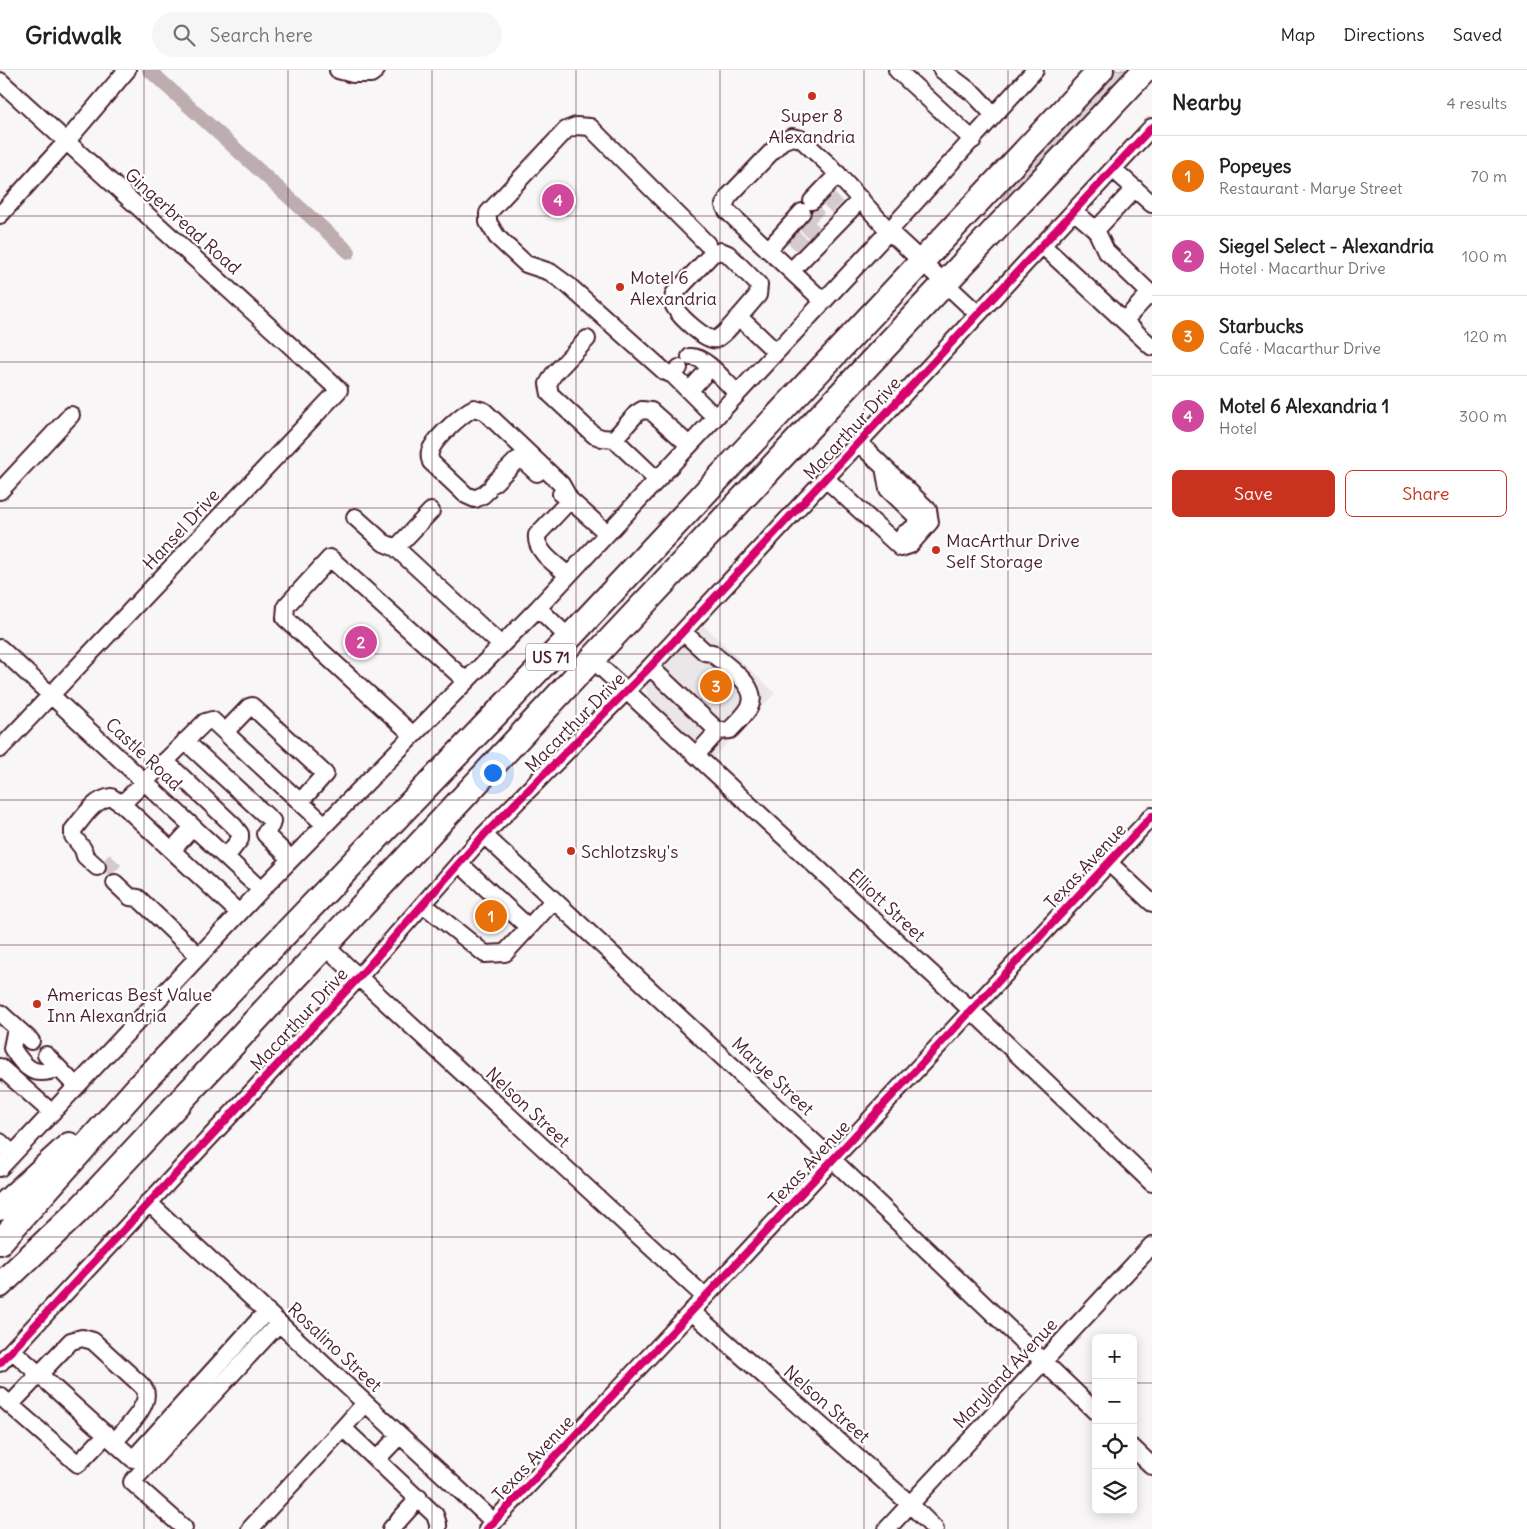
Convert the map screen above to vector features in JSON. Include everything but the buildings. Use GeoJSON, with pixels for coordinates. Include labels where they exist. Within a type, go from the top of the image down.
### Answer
{"type":"FeatureCollection","features":[{"type":"Feature","properties":{"kind":"highway","name":"US 71"},"geometry":{"type":"LineString","coordinates":[[0,1242],[139,1086],[570,638],[1101,70]]}},
{"type":"Feature","properties":{"kind":"highway","name":"Macarthur Drive"},"geometry":{"type":"LineString","coordinates":[[0,1285],[78,1211],[592,659],[1145,70]]}},
{"type":"Feature","properties":{"kind":"highway"},"geometry":{"type":"LineString","coordinates":[[570,638],[592,659]]}},
{"type":"Feature","properties":{"kind":"highway"},"geometry":{"type":"LineString","coordinates":[[0,1208],[78,1136],[139,1086]]}},
{"type":"Feature","properties":{"kind":"highway"},"geometry":{"type":"LineString","coordinates":[[0,1305],[78,1211]]}},
{"type":"Feature","properties":{"kind":"street"},"geometry":{"type":"LineString","coordinates":[[0,215],[66,142],[127,70]]}},
{"type":"Feature","properties":{"kind":"street"},"geometry":{"type":"LineString","coordinates":[[338,70],[353,74],[371,74],[376,70]]}},
{"type":"Feature","properties":{"kind":"street"},"geometry":{"type":"LineString","coordinates":[[897,70],[973,140]]}},
{"type":"Feature","properties":{"kind":"street"},"geometry":{"type":"LineString","coordinates":[[942,70],[974,94],[994,115]]}},
{"type":"Feature","properties":{"kind":"street"},"geometry":{"type":"LineString","coordinates":[[0,1168],[261,890],[538,608],[973,140],[1025,73]]}},
{"type":"Feature","properties":{"kind":"street","name":"Gingerbread Road"},"geometry":{"type":"LineString","coordinates":[[0,81],[339,390]]}},
{"type":"Feature","properties":{"kind":"street"},"geometry":{"type":"LineString","coordinates":[[707,244],[590,127],[576,126],[566,130],[488,212],[488,222],[497,237],[526,264],[550,272],[664,371],[681,367],[695,356],[711,367],[737,393]]}},
{"type":"Feature","properties":{"kind":"street","name":"Macarthur Drive"},"geometry":{"type":"LineString","coordinates":[[0,1363],[359,977],[484,835],[650,667],[1152,127]]}},
{"type":"Feature","properties":{"kind":"street"},"geometry":{"type":"LineString","coordinates":[[823,301],[727,211],[724,205],[729,196],[782,141],[792,137],[801,139],[838,174],[889,231],[978,314]]}},
{"type":"Feature","properties":{"kind":"street"},"geometry":{"type":"LineString","coordinates":[[1113,169],[1152,204]]}},
{"type":"Feature","properties":{"kind":"street"},"geometry":{"type":"LineString","coordinates":[[768,250],[788,232],[838,174]]}},
{"type":"Feature","properties":{"kind":"street"},"geometry":{"type":"LineString","coordinates":[[1099,237],[1135,188]]}},
{"type":"Feature","properties":{"kind":"street"},"geometry":{"type":"LineString","coordinates":[[791,272],[807,250],[843,212],[861,199]]}},
{"type":"Feature","properties":{"kind":"street"},"geometry":{"type":"LineString","coordinates":[[1074,211],[1099,237],[1106,250],[1151,291],[1124,321]]}},
{"type":"Feature","properties":{"kind":"street"},"geometry":{"type":"LineString","coordinates":[[1042,245],[1152,347]]}},
{"type":"Feature","properties":{"kind":"street"},"geometry":{"type":"LineString","coordinates":[[721,251],[728,254],[759,284],[758,295],[739,317],[717,339],[711,340],[704,337],[676,310],[673,302],[674,294],[712,254],[721,251]]}},
{"type":"Feature","properties":{"kind":"street"},"geometry":{"type":"LineString","coordinates":[[739,317],[776,352]]}},
{"type":"Feature","properties":{"kind":"street"},"geometry":{"type":"LineString","coordinates":[[587,339],[552,375],[548,384],[550,394],[594,435],[602,438],[614,438],[657,480]]}},
{"type":"Feature","properties":{"kind":"street"},"geometry":{"type":"LineString","coordinates":[[681,367],[689,391],[715,417]]}},
{"type":"Feature","properties":{"kind":"street"},"geometry":{"type":"LineString","coordinates":[[689,391],[711,367]]}},
{"type":"Feature","properties":{"kind":"street","name":"Hansel Drive"},"geometry":{"type":"LineString","coordinates":[[0,749],[339,390]]}},
{"type":"Feature","properties":{"kind":"street"},"geometry":{"type":"LineString","coordinates":[[570,500],[561,484],[554,477],[484,412],[474,408],[465,412],[432,446],[429,456],[431,462],[453,484],[474,499],[483,495],[517,460],[524,461],[607,533]]}},
{"type":"Feature","properties":{"kind":"street"},"geometry":{"type":"LineString","coordinates":[[614,438],[642,410],[651,411],[689,445]]}},
{"type":"Feature","properties":{"kind":"street"},"geometry":{"type":"LineString","coordinates":[[0,491],[71,415]]}},
{"type":"Feature","properties":{"kind":"street"},"geometry":{"type":"LineString","coordinates":[[826,479],[901,548],[910,545],[930,522],[928,510],[859,443]]}},
{"type":"Feature","properties":{"kind":"street"},"geometry":{"type":"LineString","coordinates":[[568,575],[540,550],[536,543],[537,536],[570,500]]}},
{"type":"Feature","properties":{"kind":"street"},"geometry":{"type":"LineString","coordinates":[[396,548],[431,511]]}},
{"type":"Feature","properties":{"kind":"street"},"geometry":{"type":"LineString","coordinates":[[355,517],[384,543],[396,548],[502,645]]}},
{"type":"Feature","properties":{"kind":"street"},"geometry":{"type":"LineString","coordinates":[[413,735],[285,618],[286,606],[330,558],[466,680]]}},
{"type":"Feature","properties":{"kind":"street"},"geometry":{"type":"LineString","coordinates":[[538,608],[570,638]]}},
{"type":"Feature","properties":{"kind":"street"},"geometry":{"type":"LineString","coordinates":[[683,632],[744,693],[742,704],[696,755]]}},
{"type":"Feature","properties":{"kind":"street","name":"Castle Road"},"geometry":{"type":"LineString","coordinates":[[0,648],[261,890]]}},
{"type":"Feature","properties":{"kind":"street","name":"Elliott Street"},"geometry":{"type":"LineString","coordinates":[[592,659],[971,1010],[1152,1183]]}},
{"type":"Feature","properties":{"kind":"street"},"geometry":{"type":"LineString","coordinates":[[650,667],[718,730]]}},
{"type":"Feature","properties":{"kind":"street"},"geometry":{"type":"LineString","coordinates":[[225,732],[252,706],[322,771],[324,774],[300,802]]}},
{"type":"Feature","properties":{"kind":"street"},"geometry":{"type":"LineString","coordinates":[[122,804],[185,741],[209,720],[214,721],[325,825]]}},
{"type":"Feature","properties":{"kind":"street"},"geometry":{"type":"LineString","coordinates":[[185,741],[272,821],[265,834],[291,859]]}},
{"type":"Feature","properties":{"kind":"street"},"geometry":{"type":"LineString","coordinates":[[165,761],[234,826],[240,834],[240,839],[226,857]]}},
{"type":"Feature","properties":{"kind":"street"},"geometry":{"type":"LineString","coordinates":[[101,864],[89,850],[83,849],[73,836],[73,830],[94,805],[103,798],[111,797],[122,804],[239,913]]}},
{"type":"Feature","properties":{"kind":"street","name":"Texas Avenue"},"geometry":{"type":"LineString","coordinates":[[490,1525],[691,1312],[1152,816]]}},
{"type":"Feature","properties":{"kind":"street"},"geometry":{"type":"LineString","coordinates":[[172,850],[194,827]]}},
{"type":"Feature","properties":{"kind":"street","name":"Marye Street"},"geometry":{"type":"LineString","coordinates":[[484,835],[832,1160],[1092,1408]]}},
{"type":"Feature","properties":{"kind":"street"},"geometry":{"type":"LineString","coordinates":[[1108,862],[1152,903]]}},
{"type":"Feature","properties":{"kind":"street"},"geometry":{"type":"LineString","coordinates":[[459,863],[526,925]]}},
{"type":"Feature","properties":{"kind":"street"},"geometry":{"type":"LineString","coordinates":[[119,880],[130,897],[138,898],[199,956]]}},
{"type":"Feature","properties":{"kind":"street"},"geometry":{"type":"LineString","coordinates":[[423,904],[485,954],[505,953],[526,925],[554,900]]}},
{"type":"Feature","properties":{"kind":"street","name":"Nelson Street"},"geometry":{"type":"LineString","coordinates":[[325,946],[705,1297]]}},
{"type":"Feature","properties":{"kind":"street"},"geometry":{"type":"LineString","coordinates":[[0,1013],[31,1041]]}},
{"type":"Feature","properties":{"kind":"street"},"geometry":{"type":"LineString","coordinates":[[16,1028],[12,1048],[19,1059],[35,1072],[47,1073],[58,1068]]}},
{"type":"Feature","properties":{"kind":"street"},"geometry":{"type":"LineString","coordinates":[[46,1055],[76,1086]]}},
{"type":"Feature","properties":{"kind":"street"},"geometry":{"type":"LineString","coordinates":[[0,1067],[51,1112]]}},
{"type":"Feature","properties":{"kind":"street"},"geometry":{"type":"LineString","coordinates":[[0,1142],[13,1154]]}},
{"type":"Feature","properties":{"kind":"street","name":"Rosalino Street"},"geometry":{"type":"LineString","coordinates":[[148,1202],[400,1435],[490,1525]]}},
{"type":"Feature","properties":{"kind":"street","name":"Maryland Avenue"},"geometry":{"type":"LineString","coordinates":[[887,1529],[1152,1244]]}},
{"type":"Feature","properties":{"kind":"street"},"geometry":{"type":"LineString","coordinates":[[12,1350],[133,1458],[267,1311]]}},
{"type":"Feature","properties":{"kind":"street","name":"Nelson Street"},"geometry":{"type":"LineString","coordinates":[[691,1312],[910,1504],[935,1529]]}},
{"type":"Feature","properties":{"kind":"street"},"geometry":{"type":"LineString","coordinates":[[184,1528],[132,1482],[280,1323]]}},
{"type":"Feature","properties":{"kind":"street"},"geometry":{"type":"LineString","coordinates":[[82,1338],[93,1341],[146,1391],[146,1402],[142,1410],[111,1437],[78,1464],[5,1400],[39,1374],[71,1341],[82,1338]]}},
{"type":"Feature","properties":{"kind":"street"},"geometry":{"type":"LineString","coordinates":[[250,1529],[365,1403]]}},
{"type":"Feature","properties":{"kind":"street"},"geometry":{"type":"LineString","coordinates":[[343,1428],[435,1514],[438,1529]]}},
{"type":"Feature","properties":{"kind":"street"},"geometry":{"type":"LineString","coordinates":[[377,1460],[400,1435]]}},
{"type":"Feature","properties":{"kind":"street"},"geometry":{"type":"LineString","coordinates":[[1137,1452],[1152,1466]]}},
{"type":"Feature","properties":{"kind":"street"},"geometry":{"type":"LineString","coordinates":[[391,1529],[419,1498]]}},
{"type":"Feature","properties":{"kind":"shaded area"},"geometry":{"type":"Polygon","coordinates":[[[1111,70],[1129,70],[1006,202],[1002,199],[1026,165],[1111,70]]]}},
{"type":"Feature","properties":{"kind":"shaded area"},"geometry":{"type":"Polygon","coordinates":[[[701,623],[775,693],[712,759],[650,700],[646,689],[650,677],[701,623]]]}},
{"type":"Feature","properties":{"kind":"waterway"},"geometry":{"type":"LineString","coordinates":[[149,70],[349,252]]}},
{"type":"Feature","properties":{"kind":"tunnel"},"geometry":{"type":"LineString","coordinates":[[826,196],[840,210]]}},
{"type":"Feature","properties":{"kind":"tunnel"},"geometry":{"type":"LineString","coordinates":[[807,207],[826,225]]}},
{"type":"Feature","properties":{"kind":"tunnel"},"geometry":{"type":"LineString","coordinates":[[803,222],[817,235]]}},
{"type":"Feature","properties":{"kind":"tunnel"},"geometry":{"type":"LineString","coordinates":[[791,235],[804,247]]}},
{"type":"Feature","properties":{"kind":"tunnel"},"geometry":{"type":"LineString","coordinates":[[104,860],[122,876]]}},
{"type":"Feature","properties":{"kind":"cycle path"},"geometry":{"type":"LineString","coordinates":[[0,1363],[359,977],[484,835],[650,667],[1152,127]]}},
{"type":"Feature","properties":{"kind":"cycle path"},"geometry":{"type":"LineString","coordinates":[[487,1529],[1152,816]]}},
{"type":"Feature","properties":{"kind":"place","name":"Super 8 Alexandria"},"geometry":{"type":"Point","coordinates":[812,96]}},
{"type":"Feature","properties":{"kind":"place","name":"Motel 6 Alexandria 1"},"geometry":{"type":"Point","coordinates":[558,200]}},
{"type":"Feature","properties":{"kind":"place","name":"Motel 6 Alexandria"},"geometry":{"type":"Point","coordinates":[620,287]}},
{"type":"Feature","properties":{"kind":"place","name":"MacArthur Drive Self Storage"},"geometry":{"type":"Point","coordinates":[936,550]}},
{"type":"Feature","properties":{"kind":"place","name":"Siegel Select - Alexandria"},"geometry":{"type":"Point","coordinates":[361,642]}},
{"type":"Feature","properties":{"kind":"place","name":"Starbucks"},"geometry":{"type":"Point","coordinates":[716,686]}},
{"type":"Feature","properties":{"kind":"place","name":"Schlotzsky's"},"geometry":{"type":"Point","coordinates":[571,851]}},
{"type":"Feature","properties":{"kind":"place","name":"Popeyes"},"geometry":{"type":"Point","coordinates":[491,916]}},
{"type":"Feature","properties":{"kind":"place","name":"Americas Best Value Inn Alexandria"},"geometry":{"type":"Point","coordinates":[37,1004]}}]}
